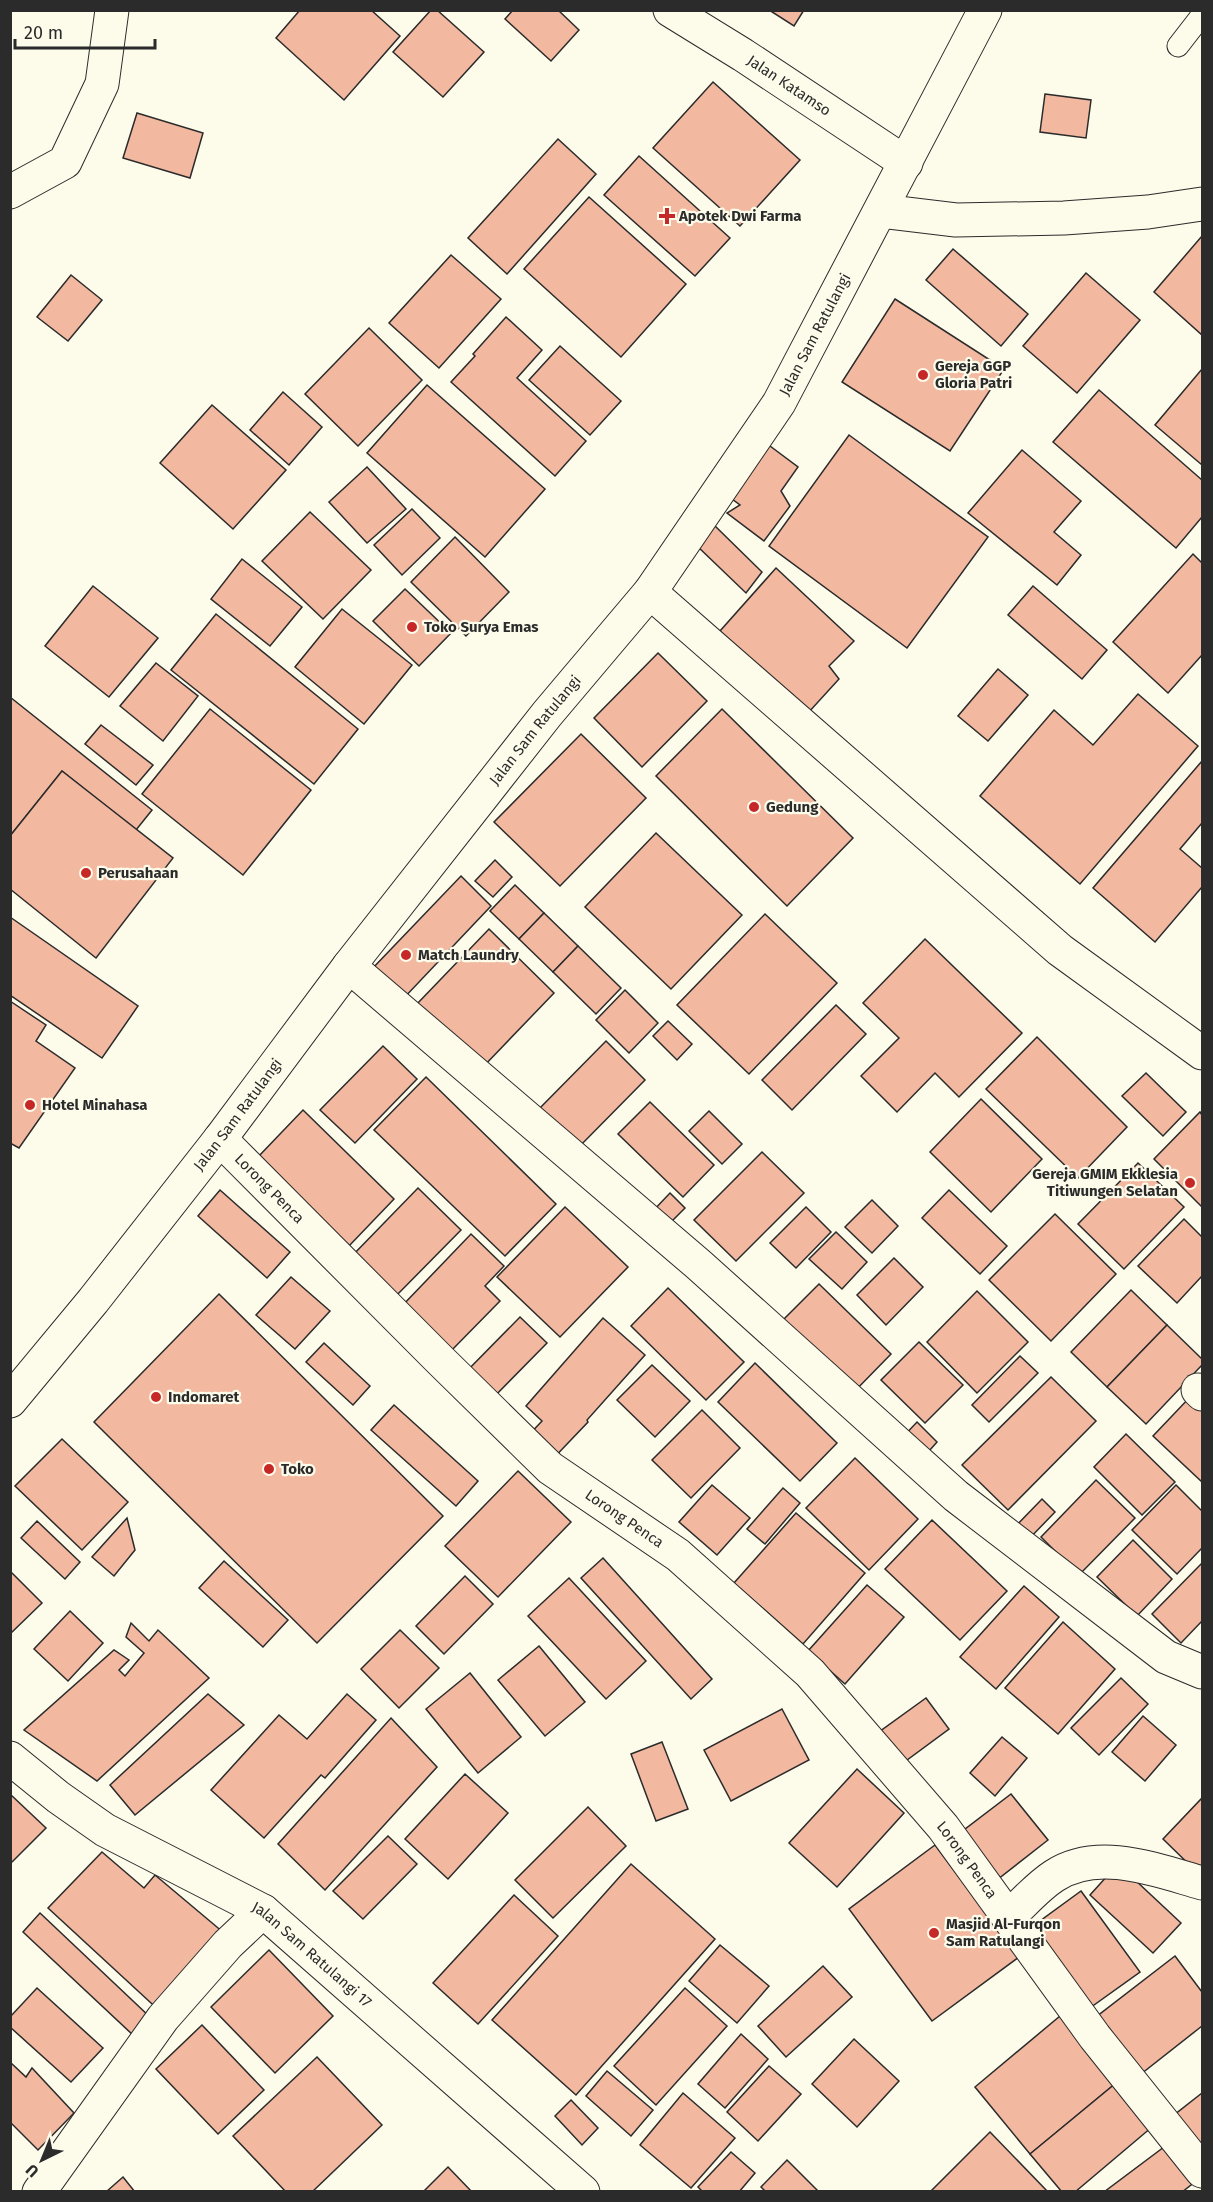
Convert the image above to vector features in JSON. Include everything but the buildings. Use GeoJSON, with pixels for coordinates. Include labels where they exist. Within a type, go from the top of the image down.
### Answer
{"type":"FeatureCollection","features":[{"type":"Feature","properties":{"kind":"street"},"geometry":{"type":"LineString","coordinates":[[10,192],[65,162],[102,84],[112,10]]}},
{"type":"Feature","properties":{"kind":"street","name":"Jalan Katamso"},"geometry":{"type":"LineString","coordinates":[[670,10],[743,54],[906,163]]}},
{"type":"Feature","properties":{"kind":"street","name":"Jalan Sam Ratulangi"},"geometry":{"type":"LineString","coordinates":[[10,1401],[93,1301],[220,1139],[349,966],[547,714],[650,592],[779,403],[985,10]]}},
{"type":"Feature","properties":{"kind":"street"},"geometry":{"type":"LineString","coordinates":[[881,211],[956,220],[1052,218],[1148,212],[1203,204]]}},
{"type":"Feature","properties":{"kind":"street"},"geometry":{"type":"LineString","coordinates":[[650,592],[1060,950],[1203,1053]]}},
{"type":"Feature","properties":{"kind":"street"},"geometry":{"type":"LineString","coordinates":[[349,966],[698,1264],[957,1496],[1166,1658],[1203,1672]]}},
{"type":"Feature","properties":{"kind":"street","name":"Lorong Penca"},"geometry":{"type":"LineString","coordinates":[[220,1139],[550,1468],[678,1555],[810,1673],[943,1827],[1095,2037],[1203,2171]]}},
{"type":"Feature","properties":{"kind":"street","name":"Jalan Sam Ratulangi 17"},"geometry":{"type":"LineString","coordinates":[[10,1758],[58,1797],[105,1830],[263,1911],[583,2192]]}},
{"type":"Feature","properties":{"kind":"street"},"geometry":{"type":"LineString","coordinates":[[1008,1917],[1053,1876],[1079,1864],[1128,1863],[1203,1883]]}},
{"type":"Feature","properties":{"kind":"street"},"geometry":{"type":"LineString","coordinates":[[39,2192],[163,2018],[228,1944],[263,1911]]}},
{"type":"Feature","properties":{"kind":"lane"},"geometry":{"type":"LineString","coordinates":[[1178,46],[1203,15]]}},
{"type":"Feature","properties":{"kind":"place","name":"Apotek Dwi Farma"},"geometry":{"type":"Point","coordinates":[667,216]}},
{"type":"Feature","properties":{"kind":"place","name":"Gereja GGP Gloria Patri"},"geometry":{"type":"Point","coordinates":[923,375]}},
{"type":"Feature","properties":{"kind":"place","name":"Toko Surya Emas"},"geometry":{"type":"Point","coordinates":[412,627]}},
{"type":"Feature","properties":{"kind":"place","name":"Gedung"},"geometry":{"type":"Point","coordinates":[754,807]}},
{"type":"Feature","properties":{"kind":"place","name":"Perusahaan"},"geometry":{"type":"Point","coordinates":[86,873]}},
{"type":"Feature","properties":{"kind":"place","name":"Match Laundry"},"geometry":{"type":"Point","coordinates":[406,955]}},
{"type":"Feature","properties":{"kind":"place","name":"Hotel Minahasa"},"geometry":{"type":"Point","coordinates":[30,1105]}},
{"type":"Feature","properties":{"kind":"place","name":"Gereja GMIM Ekklesia Titiwungen Selatan"},"geometry":{"type":"Point","coordinates":[1190,1183]}},
{"type":"Feature","properties":{"kind":"place","name":"Indomaret"},"geometry":{"type":"Point","coordinates":[156,1397]}},
{"type":"Feature","properties":{"kind":"place","name":"Toko"},"geometry":{"type":"Point","coordinates":[269,1469]}},
{"type":"Feature","properties":{"kind":"place","name":"Masjid Al-Furqon Sam Ratulangi"},"geometry":{"type":"Point","coordinates":[934,1933]}}]}
